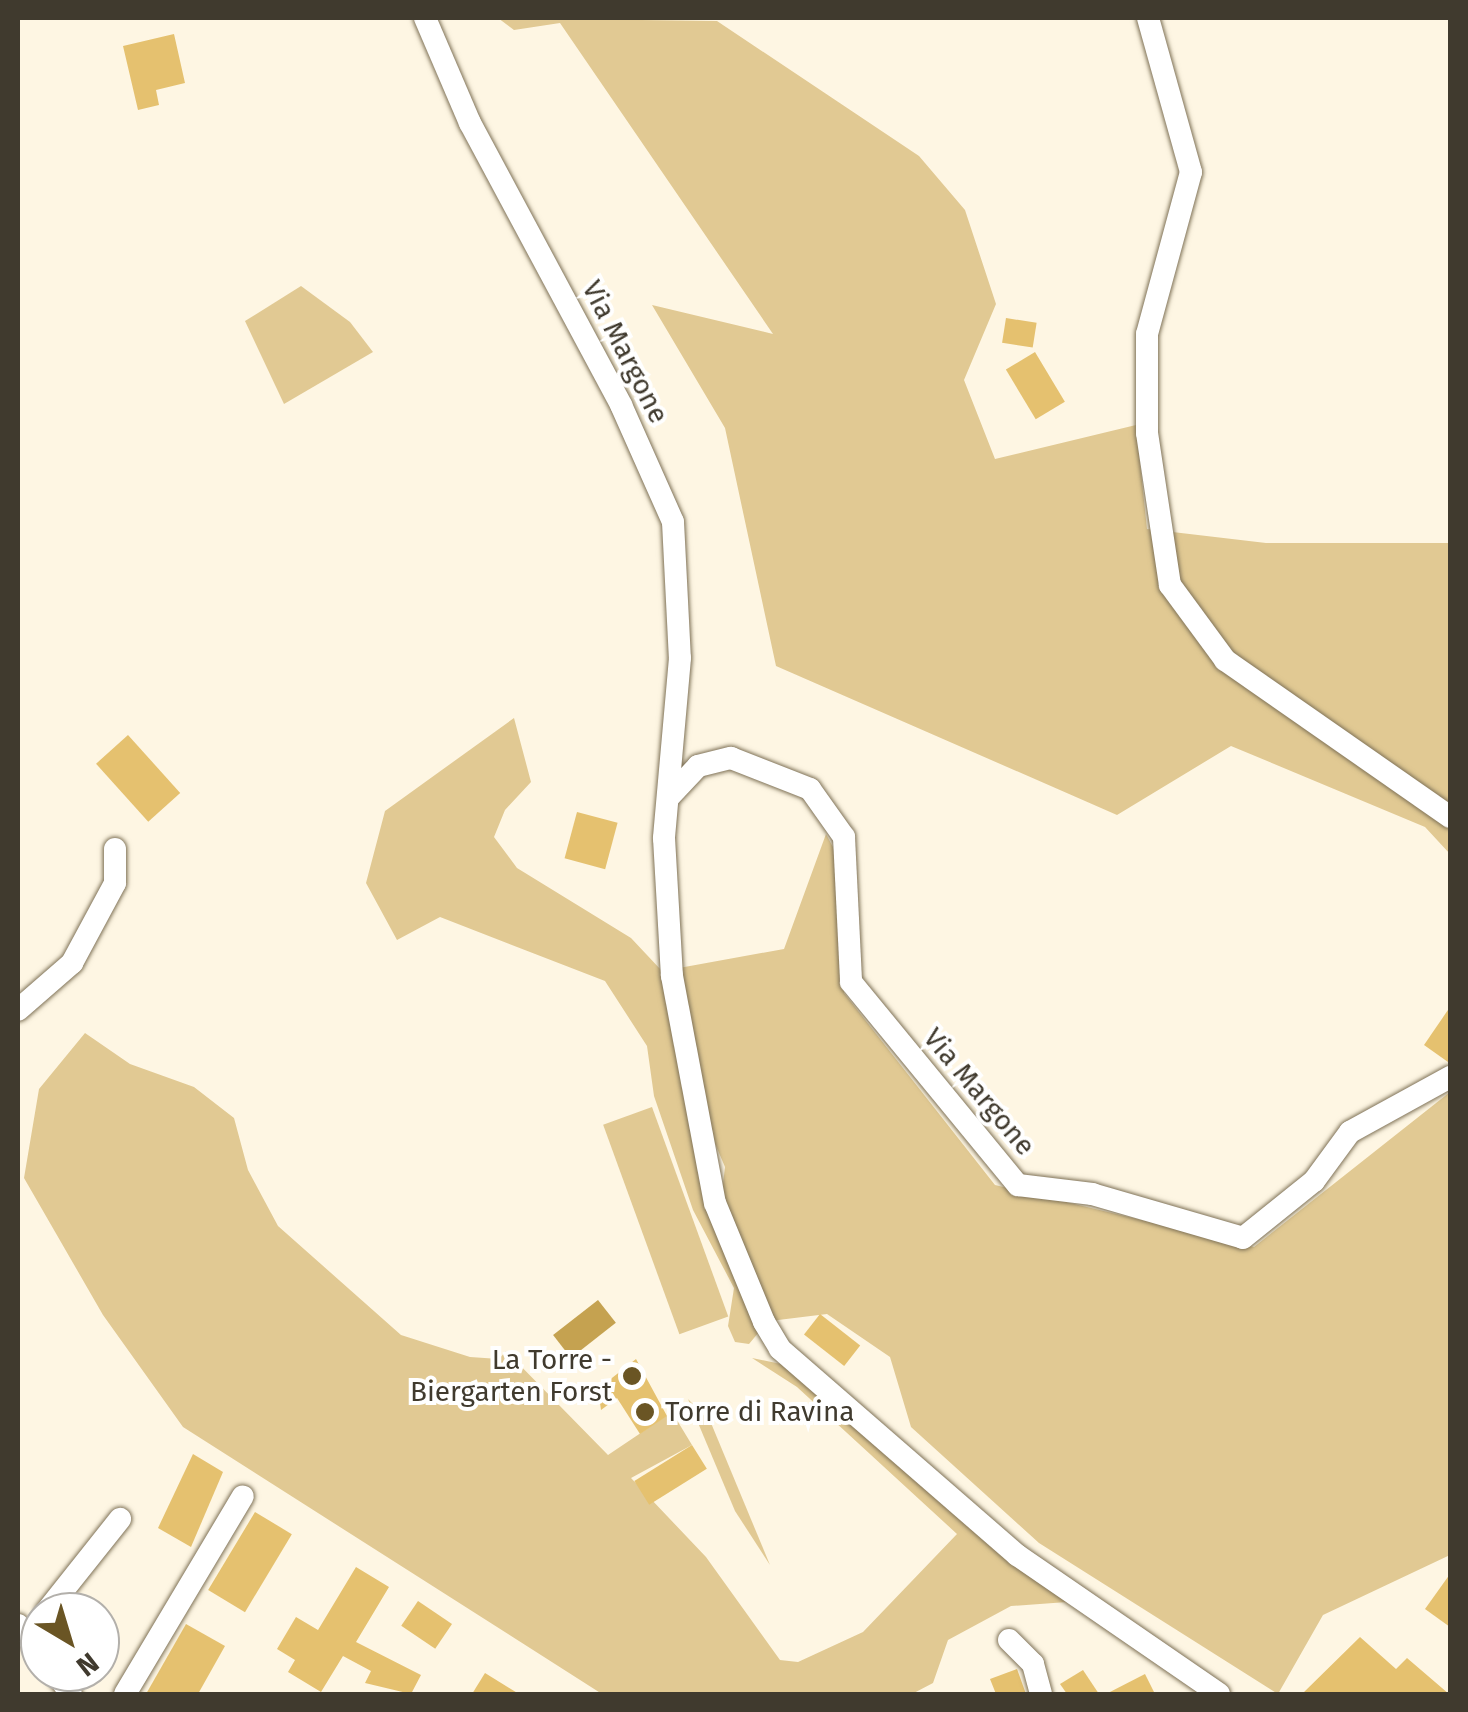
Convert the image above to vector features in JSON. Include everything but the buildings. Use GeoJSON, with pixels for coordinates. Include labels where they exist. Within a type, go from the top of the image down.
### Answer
{"type":"FeatureCollection","features":[{"type":"Feature","properties":{"kind":"street","name":"Via Margone"},"geometry":{"type":"LineString","coordinates":[[425,18],[470,123],[621,405],[673,522],[680,658],[668,798],[672,976],[715,1203],[774,1342],[1017,1554],[1219,1694]]}},
{"type":"Feature","properties":{"kind":"street"},"geometry":{"type":"LineString","coordinates":[[1148,18],[1191,172],[1147,334],[1147,432],[1170,585],[1225,660],[1450,817]]}},
{"type":"Feature","properties":{"kind":"street","name":"Via Margone"},"geometry":{"type":"LineString","coordinates":[[668,798],[698,766],[731,758],[810,789],[834,818],[848,852],[851,982],[1018,1185],[1092,1194],[1243,1238],[1314,1181],[1350,1132],[1450,1076]]}},
{"type":"Feature","properties":{"kind":"street"},"geometry":{"type":"LineString","coordinates":[[18,1010],[72,963],[115,883],[115,849]]}},
{"type":"Feature","properties":{"kind":"street"},"geometry":{"type":"LineString","coordinates":[[125,1694],[243,1496]]}},
{"type":"Feature","properties":{"kind":"street"},"geometry":{"type":"LineString","coordinates":[[62,1592],[120,1519]]}},
{"type":"Feature","properties":{"kind":"street"},"geometry":{"type":"LineString","coordinates":[[1009,1640],[1033,1664],[1042,1694]]}},
{"type":"Feature","properties":{"kind":"shaded area"},"geometry":{"type":"Polygon","coordinates":[[[498,18],[717,21],[919,156],[965,210],[996,304],[964,380],[995,459],[1136,425],[1147,529],[1266,543],[1450,543],[1450,854],[1425,827],[1231,746],[1117,815],[776,666],[725,428],[652,305],[773,334],[560,23],[514,30],[498,18]]]}},
{"type":"Feature","properties":{"kind":"shaded area"},"geometry":{"type":"Polygon","coordinates":[[[301,286],[350,322],[373,352],[284,404],[245,321],[301,286]]]}},
{"type":"Feature","properties":{"kind":"shaded area"},"geometry":{"type":"Polygon","coordinates":[[[514,718],[531,782],[505,810],[494,837],[517,868],[631,938],[662,971],[697,1165],[759,1332],[749,1344],[735,1342],[728,1326],[734,1288],[693,1210],[654,1096],[647,1046],[605,981],[440,917],[397,940],[366,883],[385,811],[514,718]]]}},
{"type":"Feature","properties":{"kind":"shaded area"},"geometry":{"type":"Polygon","coordinates":[[[826,834],[844,868],[844,993],[995,1185],[1254,1247],[1450,1092],[1450,1555],[1323,1615],[1278,1694],[1039,1543],[911,1427],[890,1357],[827,1314],[770,1321],[721,1201],[725,1167],[700,1108],[679,968],[784,949],[826,834]]]}},
{"type":"Feature","properties":{"kind":"shaded area"},"geometry":{"type":"Polygon","coordinates":[[[85,1033],[130,1064],[194,1087],[234,1118],[248,1170],[278,1226],[401,1335],[470,1357],[499,1359],[506,1351],[608,1455],[672,1412],[692,1445],[631,1478],[706,1557],[780,1660],[798,1662],[863,1632],[957,1534],[797,1387],[752,1358],[781,1364],[1067,1602],[1011,1606],[948,1640],[933,1683],[912,1694],[602,1694],[183,1427],[103,1315],[24,1178],[39,1089],[85,1033]]]}},
{"type":"Feature","properties":{"kind":"shaded area"},"geometry":{"type":"Polygon","coordinates":[[[652,1107],[728,1317],[679,1334],[603,1125],[652,1107]]]}},
{"type":"Feature","properties":{"kind":"shaded area"},"geometry":{"type":"Polygon","coordinates":[[[598,1300],[616,1323],[571,1358],[553,1335],[598,1300]]]}},
{"type":"Feature","properties":{"kind":"shaded area"},"geometry":{"type":"Polygon","coordinates":[[[688,1399],[711,1423],[770,1565],[735,1511],[688,1399]]]}},
{"type":"Feature","properties":{"kind":"place","name":"La Torre - Biergarten Forst"},"geometry":{"type":"Point","coordinates":[632,1376]}},
{"type":"Feature","properties":{"kind":"place","name":"Torre di Ravina"},"geometry":{"type":"Point","coordinates":[645,1412]}}]}
